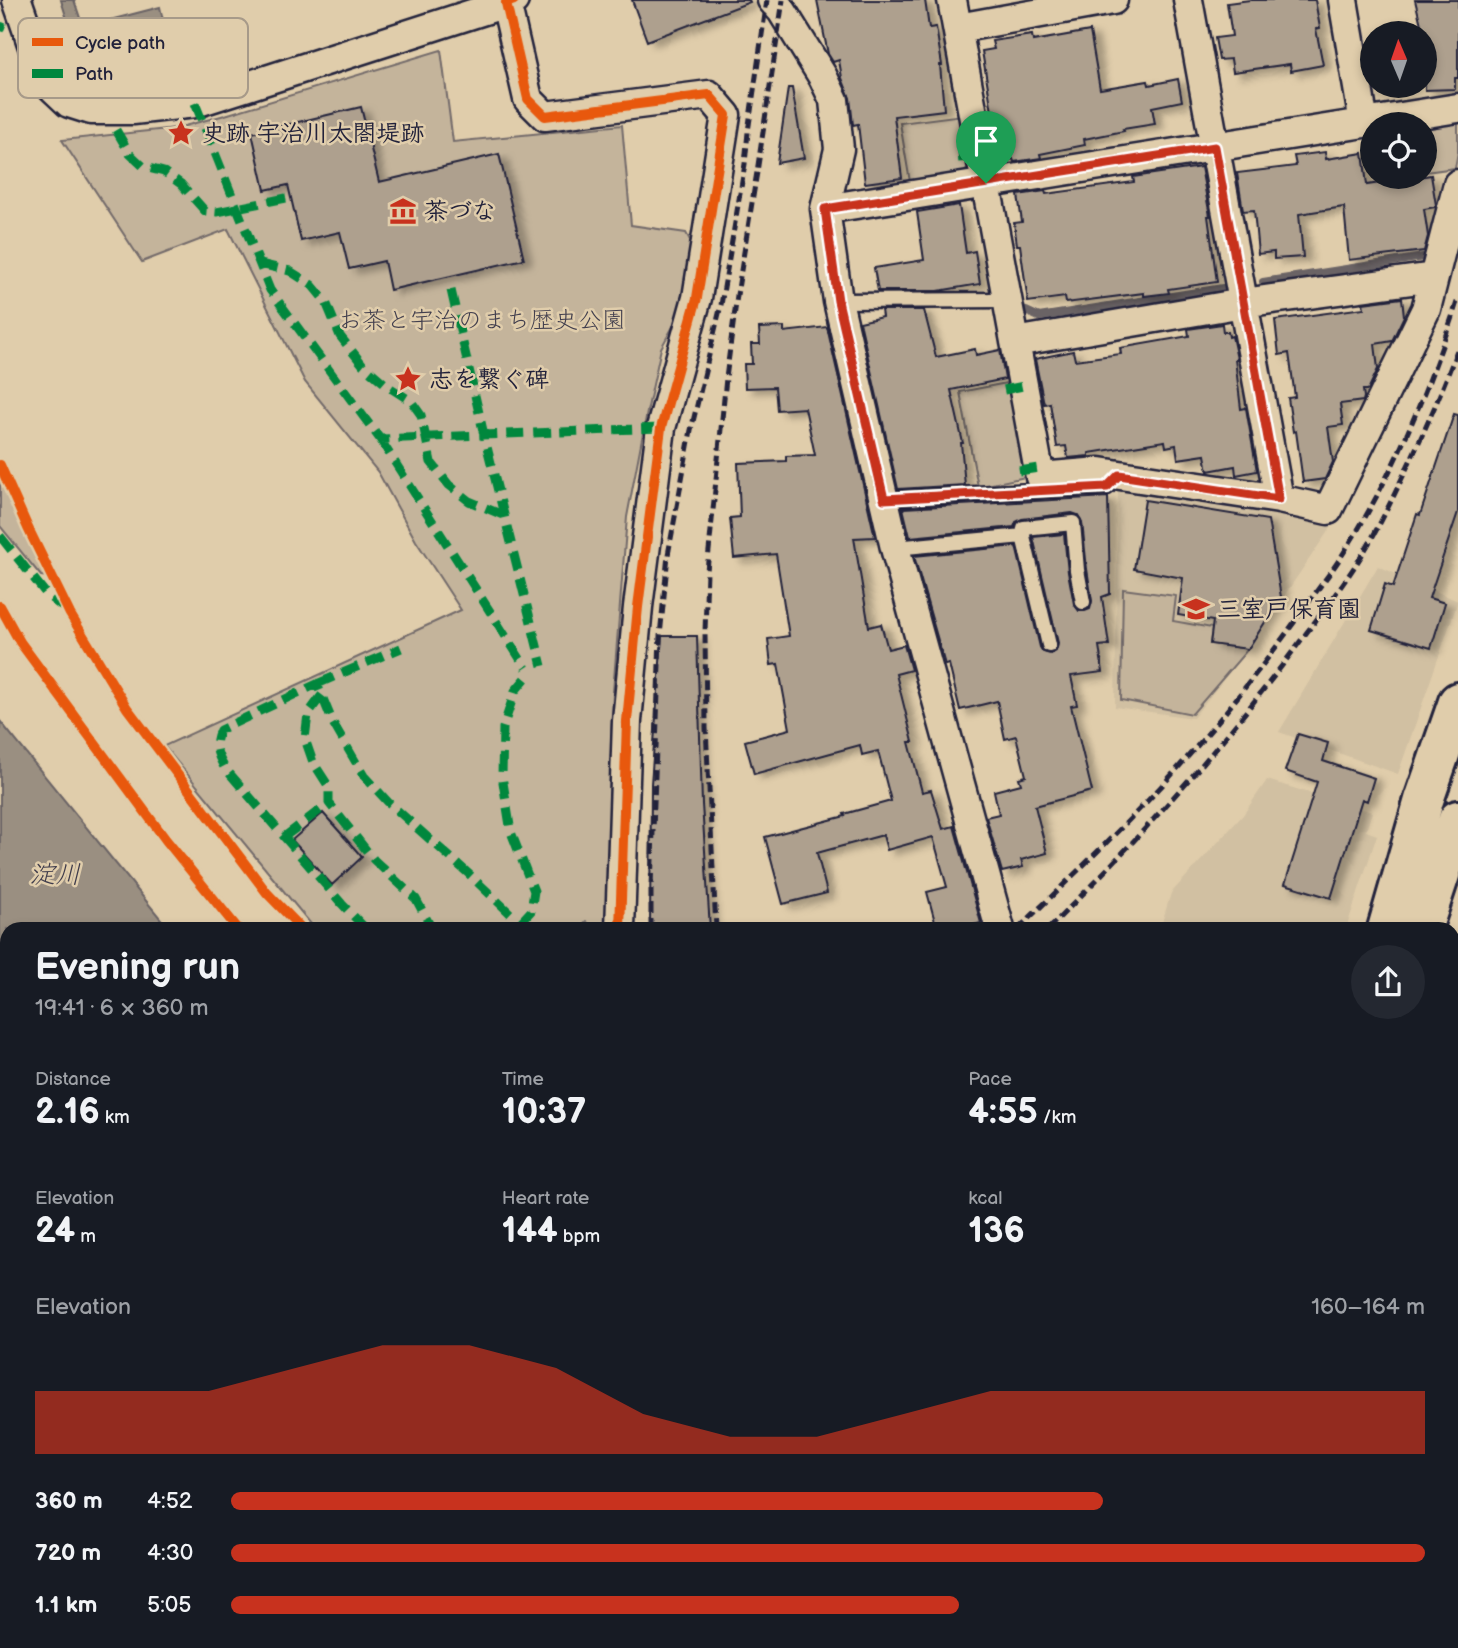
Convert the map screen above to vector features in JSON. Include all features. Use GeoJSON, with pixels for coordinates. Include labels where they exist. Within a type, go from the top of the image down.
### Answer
{"type":"FeatureCollection","features":[{"type":"Feature","properties":{"kind":"main road"},"geometry":{"type":"LineString","coordinates":[[1390,922],[1441,806],[1458,702]]}},
{"type":"Feature","properties":{"kind":"main road"},"geometry":{"type":"LineString","coordinates":[[1424,922],[1458,820]]}},
{"type":"Feature","properties":{"kind":"street"},"geometry":{"type":"LineString","coordinates":[[18,0],[24,18]]}},
{"type":"Feature","properties":{"kind":"street"},"geometry":{"type":"LineString","coordinates":[[772,0],[782,11],[823,77],[834,100],[839,149],[825,209],[838,301],[895,548],[998,922]]}},
{"type":"Feature","properties":{"kind":"street"},"geometry":{"type":"LineString","coordinates":[[953,0],[1040,477],[1100,472],[1279,499],[1328,510],[1426,309],[1458,184]]}},
{"type":"Feature","properties":{"kind":"street"},"geometry":{"type":"LineString","coordinates":[[958,28],[1113,0]]}},
{"type":"Feature","properties":{"kind":"street"},"geometry":{"type":"LineString","coordinates":[[1188,0],[1279,499]]}},
{"type":"Feature","properties":{"kind":"street"},"geometry":{"type":"LineString","coordinates":[[1343,0],[1362,112]]}},
{"type":"Feature","properties":{"kind":"street"},"geometry":{"type":"LineString","coordinates":[[248,86],[510,1],[528,99],[545,116],[709,95],[726,115],[697,298],[661,428],[638,607],[627,721],[620,922]]}},
{"type":"Feature","properties":{"kind":"street"},"geometry":{"type":"LineString","coordinates":[[64,98],[69,103],[91,110],[132,110],[195,103],[210,98]]}},
{"type":"Feature","properties":{"kind":"street"},"geometry":{"type":"LineString","coordinates":[[1433,112],[1458,108]]}},
{"type":"Feature","properties":{"kind":"street"},"geometry":{"type":"LineString","coordinates":[[825,209],[1360,124]]}},
{"type":"Feature","properties":{"kind":"street"},"geometry":{"type":"LineString","coordinates":[[1016,342],[1243,303],[1434,277]]}},
{"type":"Feature","properties":{"kind":"lane"},"geometry":{"type":"LineString","coordinates":[[838,301],[1008,300]]}},
{"type":"Feature","properties":{"kind":"lane"},"geometry":{"type":"LineString","coordinates":[[884,499],[1107,487],[1119,475]]}},
{"type":"Feature","properties":{"kind":"lane"},"geometry":{"type":"LineString","coordinates":[[1049,645],[1023,536],[1024,528],[1073,523],[1083,602]]}},
{"type":"Feature","properties":{"kind":"lane"},"geometry":{"type":"LineString","coordinates":[[895,548],[1023,536]]}},
{"type":"Feature","properties":{"kind":"shaded area","name":"三室戸保育園"},"geometry":{"type":"Polygon","coordinates":[[[1118,487],[1333,524],[1248,649],[1193,718],[1115,707],[1118,487]]]}},
{"type":"Feature","properties":{"kind":"shaded area"},"geometry":{"type":"Polygon","coordinates":[[[1378,566],[1458,601],[1398,774],[1279,732],[1378,566]]]}},
{"type":"Feature","properties":{"kind":"shaded area"},"geometry":{"type":"Polygon","coordinates":[[[1267,780],[1372,812],[1366,831],[1377,835],[1348,922],[1162,922],[1171,893],[1243,815],[1267,780]]]}},
{"type":"Feature","properties":{"kind":"green space","name":"お茶と宇治のまち歴史公園"},"geometry":{"type":"Polygon","coordinates":[[[441,50],[453,142],[622,125],[631,225],[686,233],[691,242],[690,296],[661,348],[627,517],[613,692],[607,922],[309,922],[164,746],[461,610],[416,541],[378,472],[305,382],[228,229],[142,262],[62,140],[177,128],[441,50]]]}},
{"type":"Feature","properties":{"kind":"green space"},"geometry":{"type":"Polygon","coordinates":[[[962,115],[970,166],[961,176],[910,182],[900,123],[962,115]]]}},
{"type":"Feature","properties":{"kind":"green space"},"geometry":{"type":"Polygon","coordinates":[[[1458,116],[1455,168],[1437,170],[1437,121],[1458,116]]]}},
{"type":"Feature","properties":{"kind":"green space"},"geometry":{"type":"Polygon","coordinates":[[[1012,382],[1030,476],[978,487],[960,392],[1012,382]]]}},
{"type":"Feature","properties":{"kind":"green space"},"geometry":{"type":"Polygon","coordinates":[[[0,477],[48,577],[41,576],[0,526],[0,477]]]}},
{"type":"Feature","properties":{"kind":"green space"},"geometry":{"type":"Polygon","coordinates":[[[1123,589],[1176,596],[1173,621],[1212,628],[1210,644],[1248,649],[1192,714],[1121,700],[1123,589]]]}},
{"type":"Feature","properties":{"kind":"water"},"geometry":{"type":"Polygon","coordinates":[[[61,0],[74,0],[80,18],[67,18],[61,0]]]}},
{"type":"Feature","properties":{"kind":"water"},"geometry":{"type":"Polygon","coordinates":[[[160,7],[163,18],[118,18],[160,7]]]}},
{"type":"Feature","properties":{"kind":"water","name":"淀川"},"geometry":{"type":"Polygon","coordinates":[[[0,721],[163,922],[0,922],[0,721]]]}},
{"type":"Feature","properties":{"kind":"building"},"geometry":{"type":"Polygon","coordinates":[[[632,0],[749,0],[750,2],[647,41],[632,0]]]}},
{"type":"Feature","properties":{"kind":"building"},"geometry":{"type":"Polygon","coordinates":[[[817,0],[925,0],[929,28],[936,27],[942,65],[944,110],[894,116],[902,178],[865,183],[858,124],[853,125],[850,98],[842,78],[839,60],[833,62],[828,54],[817,0]]]}},
{"type":"Feature","properties":{"kind":"building"},"geometry":{"type":"Polygon","coordinates":[[[1250,0],[1315,0],[1320,28],[1316,29],[1323,65],[1291,71],[1290,64],[1233,72],[1231,59],[1219,60],[1215,38],[1232,36],[1227,3],[1250,0]]]}},
{"type":"Feature","properties":{"kind":"building"},"geometry":{"type":"Polygon","coordinates":[[[1415,0],[1458,0],[1458,78],[1455,78],[1455,89],[1437,90],[1437,21],[1420,21],[1415,0]]]}},
{"type":"Feature","properties":{"kind":"building"},"geometry":{"type":"Polygon","coordinates":[[[1090,31],[1100,89],[1148,81],[1149,85],[1178,79],[1182,101],[1152,107],[1155,124],[1084,139],[1085,145],[1040,154],[1041,158],[1003,161],[982,51],[994,49],[992,41],[1032,35],[1033,41],[1090,31]]]}},
{"type":"Feature","properties":{"kind":"building"},"geometry":{"type":"Polygon","coordinates":[[[788,88],[792,88],[804,158],[777,163],[788,88]]]}},
{"type":"Feature","properties":{"kind":"building","name":"茶づな"},"geometry":{"type":"Polygon","coordinates":[[[361,107],[379,182],[499,154],[524,259],[390,290],[384,261],[349,269],[340,232],[301,241],[288,185],[265,190],[252,133],[361,107]]]}},
{"type":"Feature","properties":{"kind":"building"},"geometry":{"type":"Polygon","coordinates":[[[1325,152],[1326,159],[1360,153],[1360,189],[1433,189],[1436,205],[1424,209],[1428,236],[1424,251],[1349,260],[1344,207],[1299,214],[1303,257],[1274,259],[1274,252],[1258,254],[1254,210],[1243,211],[1237,173],[1296,166],[1294,156],[1325,152]]]}},
{"type":"Feature","properties":{"kind":"building"},"geometry":{"type":"Polygon","coordinates":[[[1201,167],[1210,216],[1217,282],[1168,289],[1169,293],[1144,296],[1144,293],[1066,303],[1065,297],[1028,302],[1014,223],[1022,222],[1018,195],[1045,191],[1046,194],[1134,182],[1133,177],[1201,167]]]}},
{"type":"Feature","properties":{"kind":"building"},"geometry":{"type":"Polygon","coordinates":[[[959,205],[966,253],[975,251],[980,284],[938,291],[878,291],[874,268],[924,260],[917,212],[959,205]]]}},
{"type":"Feature","properties":{"kind":"building"},"geometry":{"type":"Polygon","coordinates":[[[1402,298],[1404,316],[1392,341],[1375,344],[1378,369],[1368,390],[1363,390],[1363,401],[1340,404],[1343,425],[1328,427],[1333,462],[1325,479],[1303,482],[1288,398],[1295,397],[1289,353],[1279,355],[1275,320],[1364,308],[1363,303],[1402,298]]]}},
{"type":"Feature","properties":{"kind":"building"},"geometry":{"type":"Polygon","coordinates":[[[881,310],[924,310],[936,357],[975,349],[976,355],[1000,350],[1005,379],[951,390],[963,443],[965,485],[898,489],[860,322],[882,317],[881,310]]]}},
{"type":"Feature","properties":{"kind":"building"},"geometry":{"type":"Polygon","coordinates":[[[1222,324],[1223,332],[1228,332],[1229,337],[1232,336],[1237,359],[1241,409],[1246,408],[1257,471],[1236,475],[1235,466],[1208,471],[1205,455],[1178,459],[1176,445],[1166,447],[1165,441],[1068,458],[1066,446],[1057,447],[1050,403],[1044,404],[1035,359],[1073,351],[1075,360],[1121,354],[1120,348],[1189,336],[1188,329],[1222,324]]]}},
{"type":"Feature","properties":{"kind":"building"},"geometry":{"type":"Polygon","coordinates":[[[784,327],[784,332],[827,327],[875,537],[854,538],[869,627],[881,624],[888,649],[904,645],[911,670],[896,674],[922,792],[931,790],[943,829],[954,826],[981,922],[935,922],[927,892],[947,887],[933,837],[887,850],[883,835],[817,853],[827,893],[783,904],[765,837],[891,801],[878,751],[862,755],[860,745],[754,774],[745,741],[790,729],[778,664],[771,665],[768,639],[789,636],[776,554],[734,558],[730,518],[740,517],[738,463],[786,461],[786,456],[815,455],[805,408],[777,410],[775,387],[745,388],[744,364],[752,364],[751,344],[760,344],[759,328],[784,327]]]}},
{"type":"Feature","properties":{"kind":"building"},"geometry":{"type":"Polygon","coordinates":[[[1454,414],[1458,415],[1458,512],[1429,598],[1445,603],[1431,648],[1371,630],[1385,584],[1393,587],[1454,414]]]}},
{"type":"Feature","properties":{"kind":"building"},"geometry":{"type":"Polygon","coordinates":[[[1108,497],[1110,594],[1102,597],[1109,645],[1099,646],[1103,672],[1071,676],[1077,705],[1071,706],[1092,791],[1035,806],[1047,853],[1021,860],[1023,867],[1002,872],[986,817],[999,814],[994,791],[1021,784],[1019,778],[1026,776],[1016,736],[1005,739],[997,701],[960,710],[949,664],[945,665],[914,556],[1016,546],[1040,647],[1043,652],[1051,654],[1056,651],[1058,643],[1033,537],[1064,534],[1074,604],[1079,611],[1085,611],[1090,609],[1092,601],[1082,522],[1078,515],[1072,513],[1022,519],[1016,522],[1014,527],[910,537],[903,508],[1108,497]]]}},
{"type":"Feature","properties":{"kind":"building"},"geometry":{"type":"Polygon","coordinates":[[[1145,500],[1268,520],[1281,597],[1248,649],[1210,644],[1213,621],[1178,615],[1183,578],[1134,569],[1145,500]]]}},
{"type":"Feature","properties":{"kind":"building"},"geometry":{"type":"Polygon","coordinates":[[[662,636],[697,636],[702,804],[710,922],[650,922],[651,784],[662,636]]]}},
{"type":"Feature","properties":{"kind":"building"},"geometry":{"type":"Polygon","coordinates":[[[1298,734],[1328,743],[1323,761],[1374,778],[1367,801],[1362,799],[1331,898],[1285,884],[1317,782],[1285,771],[1298,734]]]}},
{"type":"Feature","properties":{"kind":"building"},"geometry":{"type":"Polygon","coordinates":[[[323,813],[362,857],[332,885],[292,840],[323,813]]]}},
{"type":"Feature","properties":{"kind":"waterway"},"geometry":{"type":"LineString","coordinates":[[1263,282],[1423,257]]}},
{"type":"Feature","properties":{"kind":"waterway"},"geometry":{"type":"LineString","coordinates":[[1026,311],[1039,317],[1229,287]]}},
{"type":"Feature","properties":{"kind":"railway"},"geometry":{"type":"LineString","coordinates":[[651,922],[660,636],[668,555],[691,430],[721,305],[745,164],[767,0]]}},
{"type":"Feature","properties":{"kind":"railway"},"geometry":{"type":"LineString","coordinates":[[716,922],[706,728],[707,571],[737,295],[783,0]]}},
{"type":"Feature","properties":{"kind":"railway"},"geometry":{"type":"LineString","coordinates":[[1025,922],[1187,758],[1257,673],[1337,564],[1396,459],[1436,364],[1458,299]]}},
{"type":"Feature","properties":{"kind":"railway"},"geometry":{"type":"LineString","coordinates":[[1055,922],[1151,822],[1216,748],[1345,581],[1393,497],[1433,411],[1458,347]]}},
{"type":"Feature","properties":{"kind":"marked path"},"geometry":{"type":"LineString","coordinates":[[0,26],[5,28]]}},
{"type":"Feature","properties":{"kind":"marked path"},"geometry":{"type":"LineString","coordinates":[[195,103],[270,290],[380,439],[661,428]]}},
{"type":"Feature","properties":{"kind":"marked path"},"geometry":{"type":"LineString","coordinates":[[116,130],[130,154],[144,167],[164,172],[181,184],[205,211],[217,212],[286,198]]}},
{"type":"Feature","properties":{"kind":"marked path"},"geometry":{"type":"LineString","coordinates":[[958,158],[981,156]]}},
{"type":"Feature","properties":{"kind":"marked path"},"geometry":{"type":"LineString","coordinates":[[260,264],[290,271],[312,285],[326,302],[340,336],[363,365],[411,401],[421,415],[431,462],[449,485],[469,501],[505,516]]}},
{"type":"Feature","properties":{"kind":"marked path"},"geometry":{"type":"LineString","coordinates":[[451,290],[542,666]]}},
{"type":"Feature","properties":{"kind":"marked path"},"geometry":{"type":"LineString","coordinates":[[1004,390],[1023,386]]}},
{"type":"Feature","properties":{"kind":"marked path"},"geometry":{"type":"LineString","coordinates":[[380,439],[526,668]]}},
{"type":"Feature","properties":{"kind":"marked path"},"geometry":{"type":"LineString","coordinates":[[1019,471],[1038,468]]}},
{"type":"Feature","properties":{"kind":"marked path"},"geometry":{"type":"LineString","coordinates":[[0,536],[47,595],[62,607]]}},
{"type":"Feature","properties":{"kind":"marked path"},"geometry":{"type":"LineString","coordinates":[[317,684],[401,648]]}},
{"type":"Feature","properties":{"kind":"marked path"},"geometry":{"type":"LineString","coordinates":[[521,922],[531,911],[534,891],[511,832],[502,776],[503,728],[515,691],[526,678]]}},
{"type":"Feature","properties":{"kind":"marked path"},"geometry":{"type":"LineString","coordinates":[[359,922],[224,767],[217,749],[220,730],[317,684],[333,723],[364,776],[388,802],[518,922]]}},
{"type":"Feature","properties":{"kind":"marked path"},"geometry":{"type":"LineString","coordinates":[[322,695],[308,714],[305,739],[313,762],[329,787],[329,803],[374,860],[416,899],[428,922]]}},
{"type":"Feature","properties":{"kind":"marked path"},"geometry":{"type":"LineString","coordinates":[[284,837],[329,803]]}},
{"type":"Feature","properties":{"kind":"cycle path"},"geometry":{"type":"LineString","coordinates":[[514,0],[506,3],[528,99],[545,116],[709,95],[726,115],[697,298],[661,428],[638,607],[627,721],[620,922]]}},
{"type":"Feature","properties":{"kind":"cycle path"},"geometry":{"type":"LineString","coordinates":[[0,465],[70,614],[127,708],[267,893],[295,922]]}},
{"type":"Feature","properties":{"kind":"cycle path"},"geometry":{"type":"LineString","coordinates":[[0,606],[20,642],[166,840],[232,922]]}},
{"type":"Feature","properties":{"kind":"place","name":"史跡 宇治川太閤堤跡"},"geometry":{"type":"Point","coordinates":[181,133]}},
{"type":"Feature","properties":{"kind":"place","name":"茶づな"},"geometry":{"type":"Point","coordinates":[403,211]}},
{"type":"Feature","properties":{"kind":"place","name":"志を繋ぐ碑"},"geometry":{"type":"Point","coordinates":[408,379]}},
{"type":"Feature","properties":{"kind":"place","name":"三室戸保育園"},"geometry":{"type":"Point","coordinates":[1196,609]}},
{"type":"Feature","properties":{"kind":"route"},"geometry":{"type":"LineString","coordinates":[[1215,147],[1279,499],[1119,475],[1107,487],[884,499],[838,301],[825,209],[986,183],[1215,147]]}}]}
